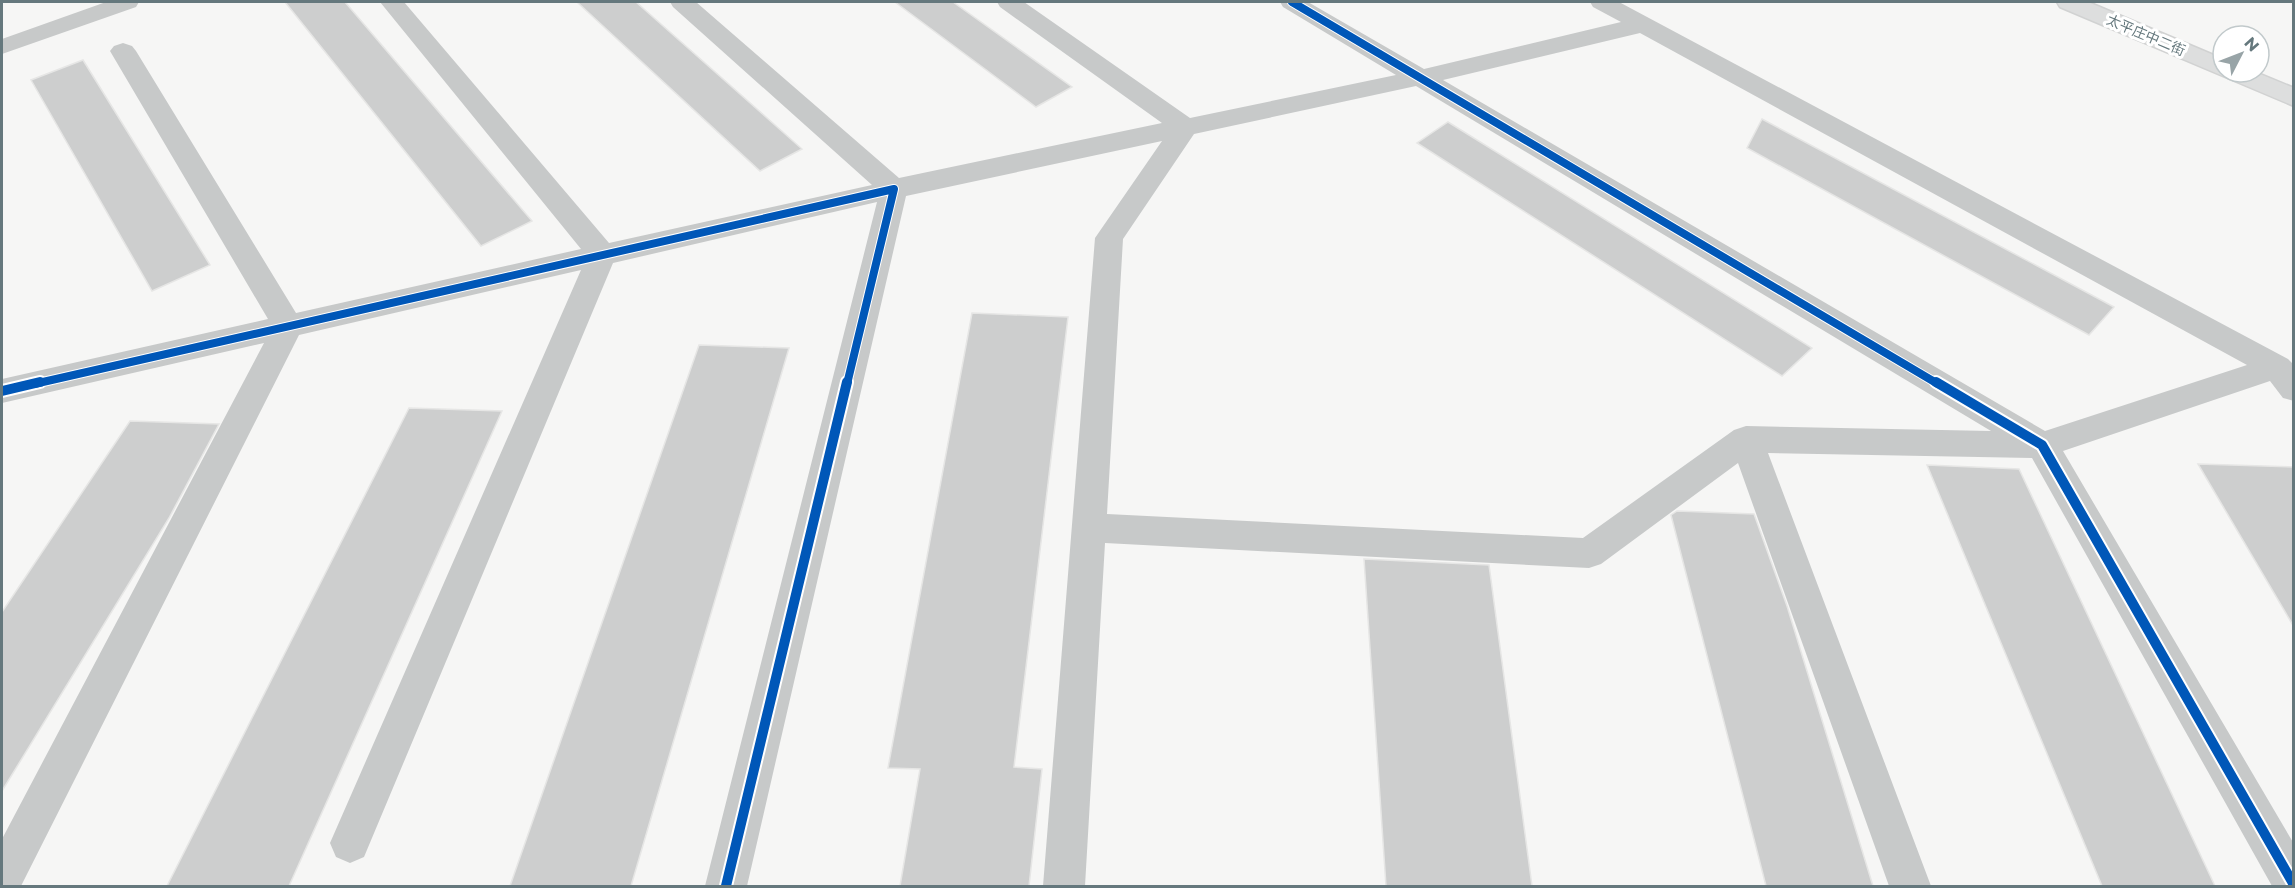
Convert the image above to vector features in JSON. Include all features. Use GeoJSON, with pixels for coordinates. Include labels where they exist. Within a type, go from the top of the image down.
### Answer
{"type":"FeatureCollection","features":[{"type":"Feature","properties":{"kind":"main road","name":"太平庄中二街"},"geometry":{"type":"LineString","coordinates":[[2069,2],[2211,63]]}},
{"type":"Feature","properties":{"kind":"main road","name":"太平庄中二街"},"geometry":{"type":"LineString","coordinates":[[2124,2],[2211,38]]}},
{"type":"Feature","properties":{"kind":"main road"},"geometry":{"type":"LineString","coordinates":[[2271,63],[2294,73]]}},
{"type":"Feature","properties":{"kind":"main road"},"geometry":{"type":"LineString","coordinates":[[2261,84],[2294,98]]}},
{"type":"Feature","properties":{"kind":"street"},"geometry":{"type":"LineString","coordinates":[[2,47],[127,2]]}},
{"type":"Feature","properties":{"kind":"street"},"geometry":{"type":"LineString","coordinates":[[392,2],[602,255]]}},
{"type":"Feature","properties":{"kind":"street"},"geometry":{"type":"LineString","coordinates":[[682,2],[894,189]]}},
{"type":"Feature","properties":{"kind":"street"},"geometry":{"type":"LineString","coordinates":[[1009,2],[1185,127]]}},
{"type":"Feature","properties":{"kind":"street"},"geometry":{"type":"LineString","coordinates":[[1292,2],[2042,445],[2294,885]]}},
{"type":"Feature","properties":{"kind":"street"},"geometry":{"type":"LineString","coordinates":[[1602,2],[2285,378]]}},
{"type":"Feature","properties":{"kind":"street"},"geometry":{"type":"LineString","coordinates":[[2,390],[894,189],[1418,78],[1645,24]]}},
{"type":"Feature","properties":{"kind":"street"},"geometry":{"type":"LineString","coordinates":[[123,51],[288,326]]}},
{"type":"Feature","properties":{"kind":"street"},"geometry":{"type":"LineString","coordinates":[[1064,886],[1109,238],[1185,127]]}},
{"type":"Feature","properties":{"kind":"street"},"geometry":{"type":"LineString","coordinates":[[726,886],[894,189]]}},
{"type":"Feature","properties":{"kind":"street"},"geometry":{"type":"LineString","coordinates":[[350,843],[602,255]]}},
{"type":"Feature","properties":{"kind":"street"},"geometry":{"type":"LineString","coordinates":[[2,881],[288,326]]}},
{"type":"Feature","properties":{"kind":"street"},"geometry":{"type":"LineString","coordinates":[[1089,528],[1589,553],[1746,439],[2042,445],[2285,378]]}},
{"type":"Feature","properties":{"kind":"street"},"geometry":{"type":"LineString","coordinates":[[1746,439],[1910,886]]}},
{"type":"Feature","properties":{"kind":"building"},"geometry":{"type":"Polygon","coordinates":[[[285,2],[345,2],[532,221],[481,246],[285,2]]]}},
{"type":"Feature","properties":{"kind":"building"},"geometry":{"type":"Polygon","coordinates":[[[577,2],[636,2],[802,149],[760,171],[577,2]]]}},
{"type":"Feature","properties":{"kind":"building"},"geometry":{"type":"Polygon","coordinates":[[[895,2],[953,2],[1072,87],[1036,107],[895,2]]]}},
{"type":"Feature","properties":{"kind":"building"},"geometry":{"type":"Polygon","coordinates":[[[83,60],[210,265],[152,291],[31,80],[83,60]]]}},
{"type":"Feature","properties":{"kind":"building"},"geometry":{"type":"Polygon","coordinates":[[[1762,119],[2114,307],[2089,335],[1747,148],[1762,119]]]}},
{"type":"Feature","properties":{"kind":"building"},"geometry":{"type":"Polygon","coordinates":[[[1448,122],[1812,348],[1782,376],[1417,143],[1448,122]]]}},
{"type":"Feature","properties":{"kind":"building"},"geometry":{"type":"Polygon","coordinates":[[[972,313],[1068,317],[1014,767],[1042,769],[1029,886],[900,886],[920,769],[888,768],[972,313]]]}},
{"type":"Feature","properties":{"kind":"building"},"geometry":{"type":"Polygon","coordinates":[[[699,345],[789,348],[631,886],[510,886],[699,345]]]}},
{"type":"Feature","properties":{"kind":"building"},"geometry":{"type":"Polygon","coordinates":[[[409,408],[502,411],[289,886],[167,886],[409,408]]]}},
{"type":"Feature","properties":{"kind":"building"},"geometry":{"type":"Polygon","coordinates":[[[130,421],[219,424],[169,518],[2,791],[2,612],[130,421]]]}},
{"type":"Feature","properties":{"kind":"building"},"geometry":{"type":"Polygon","coordinates":[[[2198,464],[2294,467],[2294,627],[2198,464]]]}},
{"type":"Feature","properties":{"kind":"building"},"geometry":{"type":"Polygon","coordinates":[[[1927,465],[2019,469],[2215,886],[2102,886],[1927,465]]]}},
{"type":"Feature","properties":{"kind":"building"},"geometry":{"type":"Polygon","coordinates":[[[1677,511],[1754,514],[1787,606],[1873,886],[1766,886],[1671,515],[1677,511]]]}},
{"type":"Feature","properties":{"kind":"building"},"geometry":{"type":"Polygon","coordinates":[[[1364,559],[1489,565],[1532,886],[1386,886],[1364,559]]]}},
{"type":"Feature","properties":{"kind":"cycle path"},"geometry":{"type":"LineString","coordinates":[[1292,2],[2042,445],[2294,885]]}},
{"type":"Feature","properties":{"kind":"cycle path"},"geometry":{"type":"LineString","coordinates":[[2,391],[894,189],[726,886]]}}]}
